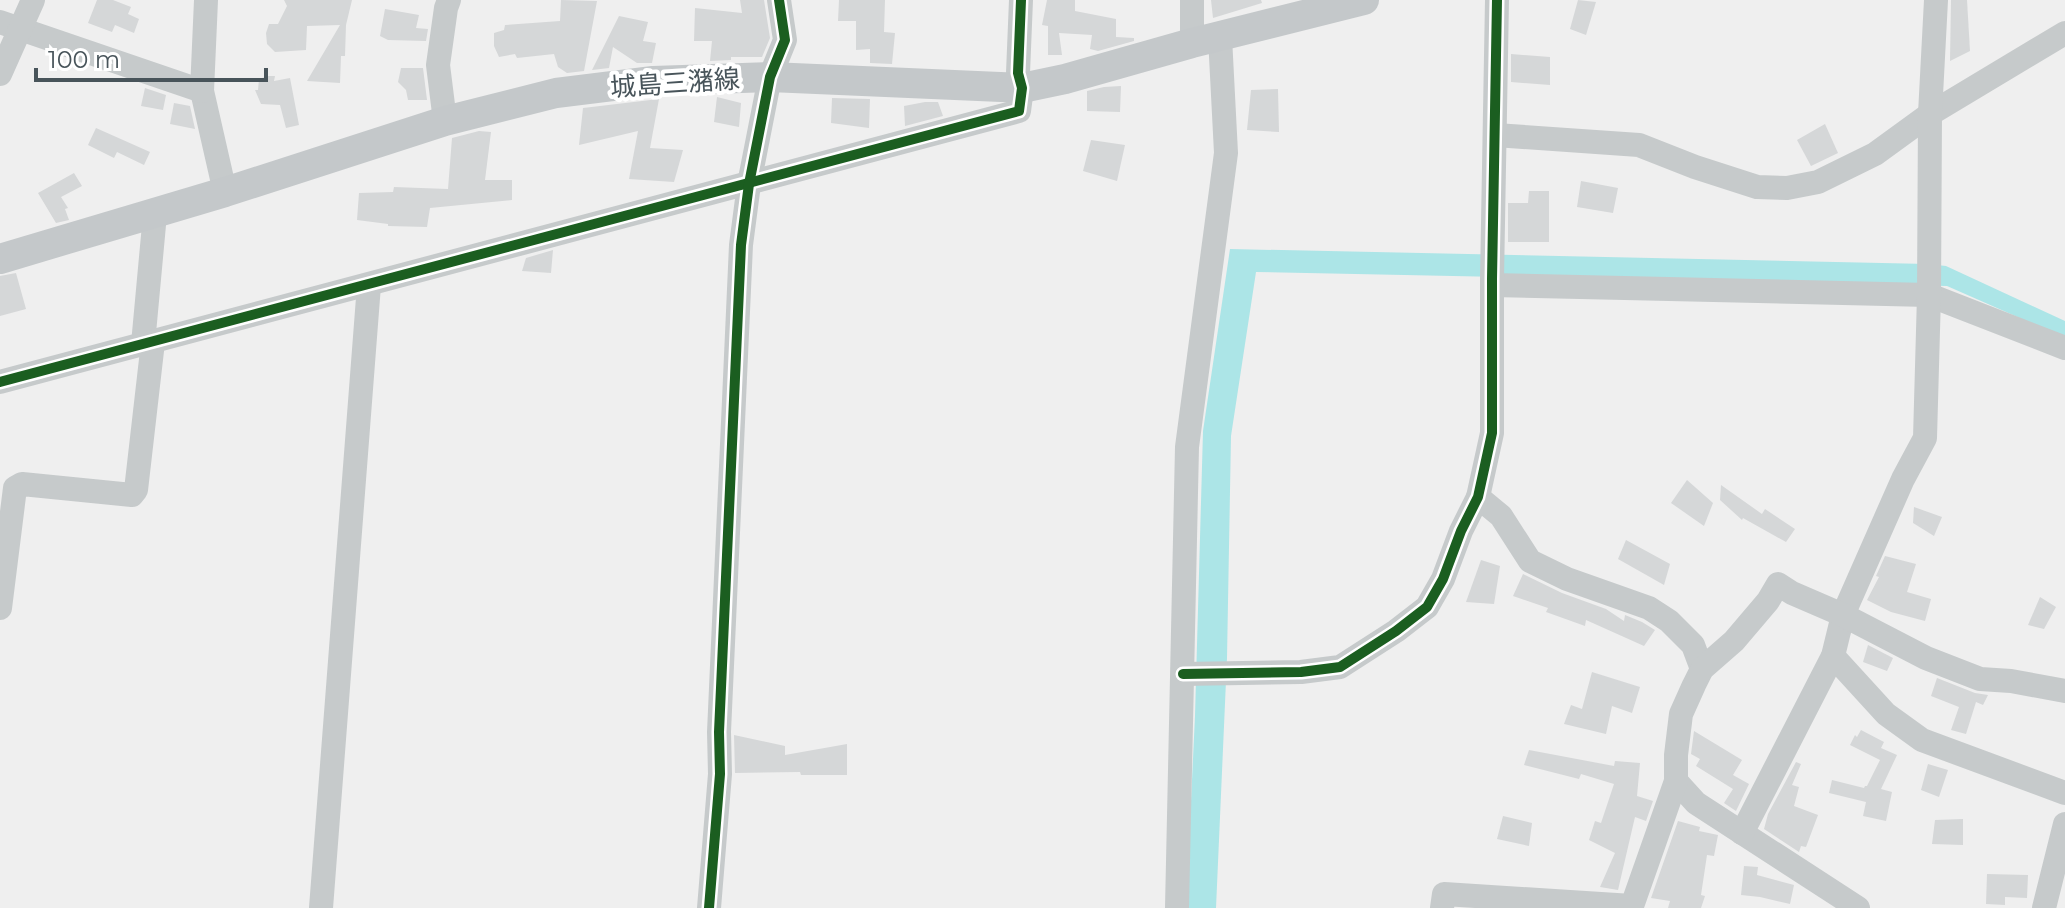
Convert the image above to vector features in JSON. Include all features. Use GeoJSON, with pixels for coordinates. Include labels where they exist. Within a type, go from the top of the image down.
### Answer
{"type":"FeatureCollection","features":[{"type":"Feature","properties":{"kind":"main road","name":"城島三潴線"},"geometry":{"type":"LineString","coordinates":[[0,259],[155,214],[445,121],[556,93],[653,81],[770,77],[1022,88],[1364,0]]}},
{"type":"Feature","properties":{"kind":"street"},"geometry":{"type":"LineString","coordinates":[[0,74],[10,26],[33,0]]}},
{"type":"Feature","properties":{"kind":"street"},"geometry":{"type":"LineString","coordinates":[[206,0],[202,91],[225,192]]}},
{"type":"Feature","properties":{"kind":"street"},"geometry":{"type":"LineString","coordinates":[[445,121],[438,65],[449,0]]}},
{"type":"Feature","properties":{"kind":"street"},"geometry":{"type":"LineString","coordinates":[[709,908],[720,774],[719,732],[741,245],[749,184],[770,77],[785,40],[779,0]]}},
{"type":"Feature","properties":{"kind":"street"},"geometry":{"type":"LineString","coordinates":[[0,382],[1019,111],[1022,88],[1018,73],[1021,0]]}},
{"type":"Feature","properties":{"kind":"street"},"geometry":{"type":"LineString","coordinates":[[1177,908],[1187,447],[1226,153],[1206,40],[1192,0]]}},
{"type":"Feature","properties":{"kind":"street"},"geometry":{"type":"LineString","coordinates":[[1183,674],[1301,672],[1340,667],[1362,655],[1427,607],[1443,579],[1478,497],[1492,433],[1497,0]]}},
{"type":"Feature","properties":{"kind":"street"},"geometry":{"type":"LineString","coordinates":[[1742,833],[1833,656],[1843,615],[1903,479],[1925,438],[1930,114],[1936,0]]}},
{"type":"Feature","properties":{"kind":"street"},"geometry":{"type":"LineString","coordinates":[[10,26],[202,91]]}},
{"type":"Feature","properties":{"kind":"street"},"geometry":{"type":"LineString","coordinates":[[1495,135],[1639,145],[1757,187],[1787,188],[1818,182],[1875,154],[1930,114],[2065,33]]}},
{"type":"Feature","properties":{"kind":"street"},"geometry":{"type":"LineString","coordinates":[[0,608],[15,488],[22,484],[132,495],[136,490],[155,214]]}},
{"type":"Feature","properties":{"kind":"street"},"geometry":{"type":"LineString","coordinates":[[1492,282],[1929,292],[2065,348]]}},
{"type":"Feature","properties":{"kind":"street"},"geometry":{"type":"LineString","coordinates":[[321,908],[369,285]]}},
{"type":"Feature","properties":{"kind":"street"},"geometry":{"type":"LineString","coordinates":[[1478,497],[1501,516],[1530,561],[1567,579],[1649,608],[1669,621],[1693,645],[1702,669]]}},
{"type":"Feature","properties":{"kind":"street"},"geometry":{"type":"LineString","coordinates":[[1442,908],[1444,894],[1632,906],[1676,781],[1681,714],[1702,669],[1734,641],[1768,601],[1778,584],[1926,658],[1980,679],[2065,691]]}},
{"type":"Feature","properties":{"kind":"street"},"geometry":{"type":"LineString","coordinates":[[1833,656],[1886,714],[1922,740],[2065,793]]}},
{"type":"Feature","properties":{"kind":"street"},"geometry":{"type":"LineString","coordinates":[[1676,781],[1696,803],[1858,908]]}},
{"type":"Feature","properties":{"kind":"street"},"geometry":{"type":"LineString","coordinates":[[2044,908],[2065,824]]}},
{"type":"Feature","properties":{"kind":"water"},"geometry":{"type":"Polygon","coordinates":[[[1230,249],[1928,264],[1946,266],[2065,321],[2065,338],[1947,286],[1256,272],[1231,436],[1227,658],[1216,908],[1186,908],[1203,431],[1230,249]]]}},
{"type":"Feature","properties":{"kind":"building"},"geometry":{"type":"Polygon","coordinates":[[[97,0],[113,0],[131,7],[128,14],[139,19],[134,33],[115,25],[112,32],[88,23],[97,0]]]}},
{"type":"Feature","properties":{"kind":"building"},"geometry":{"type":"Polygon","coordinates":[[[284,0],[352,0],[346,25],[345,56],[341,56],[340,83],[307,81],[340,25],[307,26],[306,50],[275,52],[267,44],[269,24],[278,24],[287,6],[284,0]]]}},
{"type":"Feature","properties":{"kind":"building"},"geometry":{"type":"Polygon","coordinates":[[[561,0],[597,1],[584,71],[567,73],[558,67],[554,54],[499,57],[494,46],[494,33],[504,30],[505,25],[560,21],[561,0]]]}},
{"type":"Feature","properties":{"kind":"building"},"geometry":{"type":"Polygon","coordinates":[[[740,0],[764,0],[770,38],[762,57],[710,61],[712,41],[694,41],[695,8],[742,13],[740,0]]]}},
{"type":"Feature","properties":{"kind":"building"},"geometry":{"type":"Polygon","coordinates":[[[839,0],[885,0],[884,32],[895,33],[892,64],[870,63],[870,49],[856,50],[856,21],[838,21],[839,0]]]}},
{"type":"Feature","properties":{"kind":"building"},"geometry":{"type":"Polygon","coordinates":[[[1047,0],[1075,0],[1075,11],[1116,19],[1116,37],[1134,38],[1134,41],[1098,51],[1090,49],[1092,35],[1059,33],[1062,55],[1048,55],[1048,26],[1042,25],[1047,0]]]}},
{"type":"Feature","properties":{"kind":"building"},"geometry":{"type":"Polygon","coordinates":[[[1211,0],[1261,0],[1262,3],[1213,18],[1211,0]]]}},
{"type":"Feature","properties":{"kind":"building"},"geometry":{"type":"Polygon","coordinates":[[[1578,0],[1596,2],[1586,35],[1570,29],[1578,0]]]}},
{"type":"Feature","properties":{"kind":"building"},"geometry":{"type":"Polygon","coordinates":[[[1951,0],[1967,0],[1970,51],[1950,61],[1951,0]]]}},
{"type":"Feature","properties":{"kind":"building"},"geometry":{"type":"Polygon","coordinates":[[[385,9],[419,15],[416,28],[428,29],[426,41],[388,40],[380,36],[385,9]]]}},
{"type":"Feature","properties":{"kind":"building"},"geometry":{"type":"Polygon","coordinates":[[[619,16],[648,22],[643,41],[656,43],[652,63],[637,63],[613,47],[609,68],[592,70],[619,16]]]}},
{"type":"Feature","properties":{"kind":"building"},"geometry":{"type":"Polygon","coordinates":[[[1511,54],[1550,57],[1550,85],[1511,82],[1511,54]]]}},
{"type":"Feature","properties":{"kind":"building"},"geometry":{"type":"Polygon","coordinates":[[[401,68],[423,68],[427,100],[408,100],[406,90],[398,82],[401,68]]]}},
{"type":"Feature","properties":{"kind":"building"},"geometry":{"type":"Polygon","coordinates":[[[275,76],[274,81],[290,78],[299,125],[286,128],[280,105],[261,104],[255,90],[258,90],[259,79],[275,76]]]}},
{"type":"Feature","properties":{"kind":"building"},"geometry":{"type":"Polygon","coordinates":[[[1121,86],[1120,112],[1087,111],[1087,91],[1121,86]]]}},
{"type":"Feature","properties":{"kind":"building"},"geometry":{"type":"Polygon","coordinates":[[[145,88],[166,95],[163,110],[141,106],[145,88]]]}},
{"type":"Feature","properties":{"kind":"building"},"geometry":{"type":"Polygon","coordinates":[[[1278,89],[1279,132],[1247,130],[1251,90],[1278,89]]]}},
{"type":"Feature","properties":{"kind":"building"},"geometry":{"type":"Polygon","coordinates":[[[717,97],[741,103],[739,127],[714,122],[717,97]]]}},
{"type":"Feature","properties":{"kind":"building"},"geometry":{"type":"Polygon","coordinates":[[[832,98],[870,99],[869,128],[831,123],[832,98]]]}},
{"type":"Feature","properties":{"kind":"building"},"geometry":{"type":"Polygon","coordinates":[[[659,99],[650,148],[683,150],[674,182],[629,179],[638,131],[579,145],[583,108],[659,99]]]}},
{"type":"Feature","properties":{"kind":"building"},"geometry":{"type":"Polygon","coordinates":[[[938,102],[943,116],[905,126],[904,106],[938,102]]]}},
{"type":"Feature","properties":{"kind":"building"},"geometry":{"type":"Polygon","coordinates":[[[174,103],[190,106],[195,129],[170,124],[174,103]]]}},
{"type":"Feature","properties":{"kind":"building"},"geometry":{"type":"Polygon","coordinates":[[[1825,124],[1838,153],[1811,166],[1797,140],[1825,124]]]}},
{"type":"Feature","properties":{"kind":"building"},"geometry":{"type":"Polygon","coordinates":[[[96,128],[150,152],[144,165],[117,152],[114,158],[88,145],[96,128]]]}},
{"type":"Feature","properties":{"kind":"building"},"geometry":{"type":"Polygon","coordinates":[[[479,131],[491,132],[485,180],[512,180],[512,200],[430,208],[427,227],[388,226],[357,220],[359,193],[393,192],[394,187],[448,189],[452,138],[479,131]]]}},
{"type":"Feature","properties":{"kind":"building"},"geometry":{"type":"Polygon","coordinates":[[[1091,140],[1125,145],[1117,181],[1083,171],[1091,140]]]}},
{"type":"Feature","properties":{"kind":"building"},"geometry":{"type":"Polygon","coordinates":[[[74,173],[82,186],[61,197],[68,208],[65,209],[69,220],[56,223],[38,193],[74,173]]]}},
{"type":"Feature","properties":{"kind":"building"},"geometry":{"type":"Polygon","coordinates":[[[1581,181],[1618,188],[1613,213],[1577,207],[1581,181]]]}},
{"type":"Feature","properties":{"kind":"building"},"geometry":{"type":"Polygon","coordinates":[[[1529,191],[1549,191],[1549,242],[1508,242],[1508,203],[1528,203],[1529,191]]]}},
{"type":"Feature","properties":{"kind":"building"},"geometry":{"type":"Polygon","coordinates":[[[553,250],[551,273],[522,271],[526,258],[553,250]]]}},
{"type":"Feature","properties":{"kind":"building"},"geometry":{"type":"Polygon","coordinates":[[[16,273],[26,309],[0,316],[0,276],[16,273]]]}},
{"type":"Feature","properties":{"kind":"building"},"geometry":{"type":"Polygon","coordinates":[[[1687,480],[1713,503],[1704,526],[1671,503],[1687,480]]]}},
{"type":"Feature","properties":{"kind":"building"},"geometry":{"type":"Polygon","coordinates":[[[1721,485],[1762,514],[1765,509],[1795,529],[1786,542],[1742,520],[1720,500],[1721,485]]]}},
{"type":"Feature","properties":{"kind":"building"},"geometry":{"type":"Polygon","coordinates":[[[1914,507],[1942,517],[1934,536],[1913,523],[1914,507]]]}},
{"type":"Feature","properties":{"kind":"building"},"geometry":{"type":"Polygon","coordinates":[[[1626,540],[1670,564],[1664,585],[1618,559],[1626,540]]]}},
{"type":"Feature","properties":{"kind":"building"},"geometry":{"type":"Polygon","coordinates":[[[1885,556],[1916,564],[1907,592],[1931,599],[1925,621],[1891,612],[1867,600],[1885,556]]]}},
{"type":"Feature","properties":{"kind":"building"},"geometry":{"type":"Polygon","coordinates":[[[1481,560],[1500,566],[1494,604],[1466,602],[1481,560]]]}},
{"type":"Feature","properties":{"kind":"building"},"geometry":{"type":"Polygon","coordinates":[[[1523,574],[1606,609],[1624,621],[1625,615],[1655,630],[1644,646],[1586,620],[1585,626],[1546,612],[1548,608],[1513,596],[1523,574]]]}},
{"type":"Feature","properties":{"kind":"building"},"geometry":{"type":"Polygon","coordinates":[[[2040,597],[2056,607],[2044,629],[2028,625],[2040,597]]]}},
{"type":"Feature","properties":{"kind":"building"},"geometry":{"type":"Polygon","coordinates":[[[1868,645],[1893,658],[1887,671],[1863,662],[1868,645]]]}},
{"type":"Feature","properties":{"kind":"building"},"geometry":{"type":"Polygon","coordinates":[[[1592,672],[1640,687],[1632,713],[1612,706],[1606,734],[1564,724],[1571,705],[1582,709],[1592,672]]]}},
{"type":"Feature","properties":{"kind":"building"},"geometry":{"type":"Polygon","coordinates":[[[1937,678],[1988,695],[1983,705],[1976,702],[1966,734],[1951,730],[1959,707],[1931,696],[1937,678]]]}},
{"type":"Feature","properties":{"kind":"building"},"geometry":{"type":"Polygon","coordinates":[[[1861,730],[1884,742],[1881,748],[1897,755],[1881,789],[1892,792],[1886,821],[1863,816],[1866,802],[1829,793],[1832,780],[1864,788],[1867,786],[1880,760],[1850,745],[1861,730]]]}},
{"type":"Feature","properties":{"kind":"building"},"geometry":{"type":"Polygon","coordinates":[[[1694,731],[1742,760],[1733,775],[1749,784],[1736,811],[1724,803],[1733,789],[1696,766],[1700,759],[1691,754],[1694,731]]]}},
{"type":"Feature","properties":{"kind":"building"},"geometry":{"type":"Polygon","coordinates":[[[734,735],[785,746],[785,755],[847,744],[847,775],[735,773],[734,735]]]}},
{"type":"Feature","properties":{"kind":"building"},"geometry":{"type":"Polygon","coordinates":[[[1529,750],[1614,766],[1615,761],[1640,763],[1637,796],[1653,801],[1646,821],[1635,817],[1618,890],[1600,887],[1615,853],[1589,840],[1595,821],[1601,823],[1614,784],[1581,774],[1579,779],[1524,765],[1529,750]]]}},
{"type":"Feature","properties":{"kind":"building"},"geometry":{"type":"Polygon","coordinates":[[[1796,762],[1801,764],[1792,785],[1799,787],[1794,806],[1818,815],[1806,847],[1801,846],[1799,852],[1764,829],[1768,814],[1796,762]]]}},
{"type":"Feature","properties":{"kind":"building"},"geometry":{"type":"Polygon","coordinates":[[[1928,764],[1948,770],[1939,797],[1921,790],[1928,764]]]}},
{"type":"Feature","properties":{"kind":"building"},"geometry":{"type":"Polygon","coordinates":[[[1503,816],[1532,823],[1529,846],[1497,839],[1503,816]]]}},
{"type":"Feature","properties":{"kind":"building"},"geometry":{"type":"Polygon","coordinates":[[[1963,819],[1963,845],[1932,844],[1935,820],[1963,819]]]}},
{"type":"Feature","properties":{"kind":"building"},"geometry":{"type":"Polygon","coordinates":[[[1678,821],[1700,827],[1699,831],[1718,835],[1714,856],[1707,855],[1701,895],[1705,896],[1701,908],[1668,908],[1670,901],[1651,898],[1678,821]]]}},
{"type":"Feature","properties":{"kind":"building"},"geometry":{"type":"Polygon","coordinates":[[[1744,866],[1758,867],[1757,875],[1794,885],[1790,904],[1741,895],[1744,866]]]}},
{"type":"Feature","properties":{"kind":"building"},"geometry":{"type":"Polygon","coordinates":[[[1987,874],[2028,875],[2027,898],[2005,897],[2005,905],[1986,904],[1987,874]]]}},
{"type":"Feature","properties":{"kind":"cycle path"},"geometry":{"type":"LineString","coordinates":[[709,908],[720,774],[719,732],[741,245],[749,184],[770,77],[785,40],[779,0]]}},
{"type":"Feature","properties":{"kind":"cycle path"},"geometry":{"type":"LineString","coordinates":[[0,382],[1019,111],[1022,88],[1018,73],[1021,0]]}},
{"type":"Feature","properties":{"kind":"cycle path"},"geometry":{"type":"LineString","coordinates":[[1183,674],[1301,672],[1340,667],[1427,607],[1443,579],[1478,497],[1492,433],[1497,0]]}}]}
